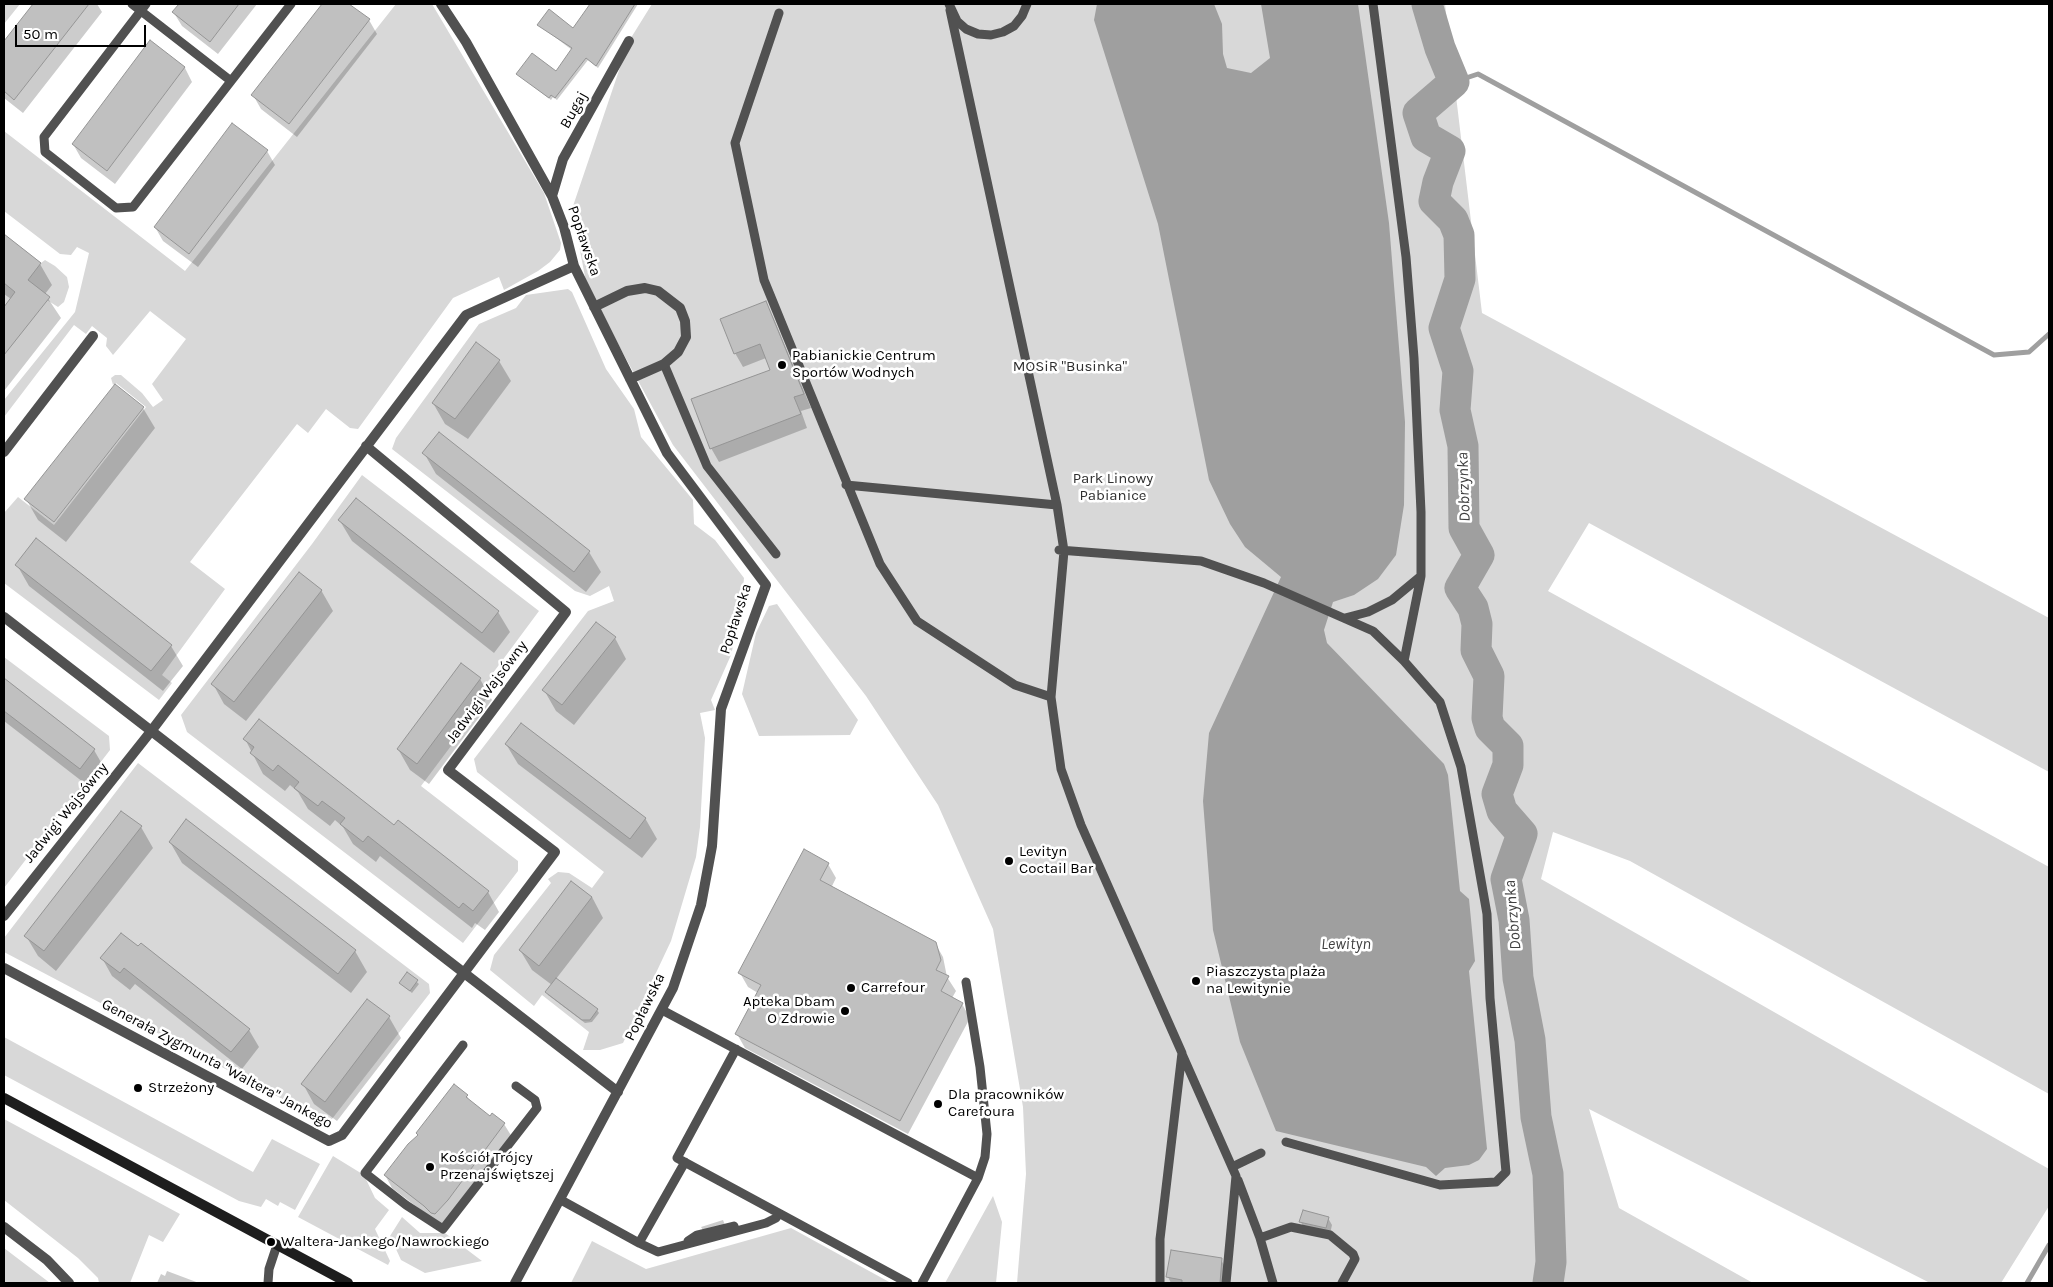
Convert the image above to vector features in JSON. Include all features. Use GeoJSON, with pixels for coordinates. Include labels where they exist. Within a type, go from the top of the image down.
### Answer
{"type":"FeatureCollection","features":[{"type":"Feature","properties":{"kind":"street","name":"Popławska"},"geometry":{"type":"LineString","coordinates":[[441,4],[466,42],[552,196],[564,227],[574,266],[668,453],[766,585],[721,709],[712,846],[701,905],[673,988],[515,1283]]}},
{"type":"Feature","properties":{"kind":"street","name":"Bugaj"},"geometry":{"type":"LineString","coordinates":[[552,196],[563,160],[630,41]]}},
{"type":"Feature","properties":{"kind":"street","name":"Jadwigi Wajsówny"},"geometry":{"type":"LineString","coordinates":[[4,916],[152,730],[466,315],[574,266]]}},
{"type":"Feature","properties":{"kind":"street"},"geometry":{"type":"LineString","coordinates":[[594,307],[627,291],[636,290],[658,291],[670,298],[680,308],[685,321],[686,337],[678,352],[664,364],[630,379]]}},
{"type":"Feature","properties":{"kind":"street"},"geometry":{"type":"LineString","coordinates":[[4,452],[93,336]]}},
{"type":"Feature","properties":{"kind":"street","name":"Jadwigi Wajsówny"},"geometry":{"type":"LineString","coordinates":[[366,446],[566,612],[448,770],[555,852],[464,972]]}},
{"type":"Feature","properties":{"kind":"street"},"geometry":{"type":"LineString","coordinates":[[4,617],[618,1092]]}},
{"type":"Feature","properties":{"kind":"street","name":"Generała Zygmunta \"Waltera\" Jankego"},"geometry":{"type":"LineString","coordinates":[[4,968],[328,1141],[342,1135],[464,972]]}},
{"type":"Feature","properties":{"kind":"street"},"geometry":{"type":"LineString","coordinates":[[4,1098],[348,1283]]}},
{"type":"Feature","properties":{"kind":"street"},"geometry":{"type":"LineString","coordinates":[[4,1227],[47,1260],[69,1283]]}},
{"type":"Feature","properties":{"kind":"lane"},"geometry":{"type":"LineString","coordinates":[[132,4],[144,7],[231,81]]}},
{"type":"Feature","properties":{"kind":"lane"},"geometry":{"type":"LineString","coordinates":[[144,7],[44,137],[44,152],[116,208],[133,207],[291,4]]}},
{"type":"Feature","properties":{"kind":"lane"},"geometry":{"type":"LineString","coordinates":[[950,7],[957,21],[966,29],[978,34],[991,35],[1003,32],[1014,26],[1022,16],[1027,4]]}},
{"type":"Feature","properties":{"kind":"lane"},"geometry":{"type":"LineString","coordinates":[[1373,4],[1406,257],[1415,378],[1421,512],[1421,576],[1404,661]]}},
{"type":"Feature","properties":{"kind":"lane"},"geometry":{"type":"LineString","coordinates":[[950,7],[1056,505],[1061,550],[1051,698],[1061,769],[1076,811],[1236,1176],[1260,1238],[1274,1283]]}},
{"type":"Feature","properties":{"kind":"lane"},"geometry":{"type":"LineString","coordinates":[[779,13],[735,143],[764,280],[846,485],[880,564],[917,621],[1015,685],[1051,698]]}},
{"type":"Feature","properties":{"kind":"lane"},"geometry":{"type":"LineString","coordinates":[[664,364],[706,466],[776,554]]}},
{"type":"Feature","properties":{"kind":"lane"},"geometry":{"type":"LineString","coordinates":[[846,485],[1056,505]]}},
{"type":"Feature","properties":{"kind":"lane"},"geometry":{"type":"LineString","coordinates":[[1061,550],[1201,561],[1264,583],[1373,631],[1404,661],[1440,702],[1461,767],[1487,914],[1490,998],[1506,1172],[1496,1182],[1440,1185],[1286,1142]]}},
{"type":"Feature","properties":{"kind":"lane"},"geometry":{"type":"LineString","coordinates":[[1345,618],[1368,612],[1392,600],[1421,576]]}},
{"type":"Feature","properties":{"kind":"lane"},"geometry":{"type":"LineString","coordinates":[[922,1283],[978,1178],[985,1157],[987,1134],[980,1067],[966,982]]}},
{"type":"Feature","properties":{"kind":"lane"},"geometry":{"type":"LineString","coordinates":[[662,1010],[978,1178]]}},
{"type":"Feature","properties":{"kind":"lane"},"geometry":{"type":"LineString","coordinates":[[463,1045],[366,1172],[406,1205],[443,1229],[537,1108],[535,1100],[516,1086]]}},
{"type":"Feature","properties":{"kind":"lane"},"geometry":{"type":"LineString","coordinates":[[736,1049],[677,1158],[908,1283]]}},
{"type":"Feature","properties":{"kind":"lane"},"geometry":{"type":"LineString","coordinates":[[1160,1283],[1160,1239],[1182,1053]]}},
{"type":"Feature","properties":{"kind":"lane"},"geometry":{"type":"LineString","coordinates":[[1232,1167],[1261,1153]]}},
{"type":"Feature","properties":{"kind":"lane"},"geometry":{"type":"LineString","coordinates":[[639,1244],[685,1162]]}},
{"type":"Feature","properties":{"kind":"lane"},"geometry":{"type":"LineString","coordinates":[[1226,1283],[1236,1176]]}},
{"type":"Feature","properties":{"kind":"lane"},"geometry":{"type":"LineString","coordinates":[[561,1200],[639,1244],[658,1252],[757,1226],[776,1218],[779,1213]]}},
{"type":"Feature","properties":{"kind":"lane"},"geometry":{"type":"LineString","coordinates":[[1260,1238],[1291,1227],[1330,1235],[1353,1254],[1355,1259],[1342,1283]]}},
{"type":"Feature","properties":{"kind":"lane"},"geometry":{"type":"LineString","coordinates":[[268,1283],[269,1269],[277,1246]]}},
{"type":"Feature","properties":{"kind":"green space"},"geometry":{"type":"Polygon","coordinates":[[[4,4],[20,4],[4,24],[4,4]]]}},
{"type":"Feature","properties":{"kind":"green space"},"geometry":{"type":"Polygon","coordinates":[[[396,4],[432,4],[544,193],[561,243],[560,250],[550,262],[538,271],[504,290],[499,277],[453,298],[358,429],[350,428],[326,409],[308,433],[297,424],[190,562],[225,589],[162,675],[172,683],[159,700],[4,583],[4,513],[18,497],[54,525],[146,407],[116,383],[113,385],[111,378],[115,375],[121,375],[142,393],[153,407],[163,400],[152,384],[186,339],[150,311],[113,355],[106,346],[107,338],[92,326],[86,334],[74,325],[4,417],[4,400],[75,312],[89,253],[77,247],[71,255],[60,254],[4,211],[4,131],[185,271],[396,4]]]}},
{"type":"Feature","properties":{"kind":"green space","name":"MOSiR \"Businka\""},"geometry":{"type":"Polygon","coordinates":[[[652,4],[1445,4],[1482,313],[2049,618],[2049,772],[1589,523],[1548,591],[2049,867],[2049,1094],[1630,861],[1553,832],[1541,879],[2049,1169],[2049,1206],[2001,1283],[1930,1283],[1589,1109],[1619,1208],[1753,1283],[1017,1283],[1026,1174],[1023,1107],[993,929],[938,805],[866,696],[673,445],[587,287],[572,209],[629,41],[652,4]]]}},
{"type":"Feature","properties":{"kind":"green space"},"geometry":{"type":"Polygon","coordinates":[[[4,234],[41,263],[45,260],[55,266],[67,277],[69,287],[64,302],[58,307],[47,300],[4,355],[4,234]]]}},
{"type":"Feature","properties":{"kind":"green space"},"geometry":{"type":"Polygon","coordinates":[[[568,289],[572,292],[606,369],[634,409],[641,437],[693,500],[694,524],[715,540],[744,578],[741,612],[731,655],[711,700],[715,710],[700,713],[705,738],[700,827],[696,857],[671,941],[623,1043],[600,1050],[583,1050],[589,1032],[542,995],[534,1006],[490,970],[494,955],[551,883],[548,879],[558,872],[569,873],[592,888],[604,872],[477,772],[474,759],[588,611],[614,601],[609,586],[590,596],[575,591],[392,449],[396,438],[479,324],[516,308],[526,295],[568,289]]]}},
{"type":"Feature","properties":{"kind":"green space"},"geometry":{"type":"Polygon","coordinates":[[[362,475],[539,611],[490,677],[496,686],[421,786],[518,861],[518,871],[463,943],[187,732],[181,715],[312,544],[362,475]]]}},
{"type":"Feature","properties":{"kind":"green space"},"geometry":{"type":"Polygon","coordinates":[[[777,604],[858,720],[850,735],[759,736],[742,694],[756,633],[769,606],[777,604]]]}},
{"type":"Feature","properties":{"kind":"green space"},"geometry":{"type":"Polygon","coordinates":[[[4,657],[109,736],[110,750],[4,888],[4,657]]]}},
{"type":"Feature","properties":{"kind":"green space"},"geometry":{"type":"Polygon","coordinates":[[[138,763],[429,984],[430,993],[332,1119],[324,1121],[4,952],[4,938],[138,763]]]}},
{"type":"Feature","properties":{"kind":"green space"},"geometry":{"type":"Polygon","coordinates":[[[4,1037],[253,1172],[272,1139],[320,1164],[295,1210],[280,1202],[278,1206],[266,1199],[261,1207],[239,1201],[4,1075],[4,1037]]]}},
{"type":"Feature","properties":{"kind":"green space"},"geometry":{"type":"Polygon","coordinates":[[[4,1119],[180,1214],[163,1242],[149,1235],[130,1283],[99,1283],[98,1278],[78,1258],[4,1200],[4,1119]]]}},
{"type":"Feature","properties":{"kind":"green space"},"geometry":{"type":"Polygon","coordinates":[[[333,1156],[364,1175],[375,1198],[389,1210],[375,1229],[390,1261],[388,1265],[298,1217],[333,1156]]]}},
{"type":"Feature","properties":{"kind":"green space"},"geometry":{"type":"Polygon","coordinates":[[[993,1196],[1002,1222],[996,1283],[945,1283],[993,1196]]]}},
{"type":"Feature","properties":{"kind":"green space"},"geometry":{"type":"Polygon","coordinates":[[[402,1217],[420,1233],[445,1233],[482,1261],[425,1273],[401,1260],[390,1236],[402,1217]]]}},
{"type":"Feature","properties":{"kind":"green space"},"geometry":{"type":"Polygon","coordinates":[[[791,1228],[891,1283],[571,1283],[592,1241],[646,1269],[791,1228]]]}},
{"type":"Feature","properties":{"kind":"green space"},"geometry":{"type":"Polygon","coordinates":[[[4,1248],[50,1283],[4,1283],[4,1248]]]}},
{"type":"Feature","properties":{"kind":"water","name":"Lewityn"},"geometry":{"type":"Polygon","coordinates":[[[1097,4],[1214,4],[1222,24],[1223,54],[1227,68],[1251,73],[1270,58],[1261,4],[1358,4],[1389,223],[1405,422],[1404,505],[1396,555],[1378,579],[1354,595],[1333,602],[1324,630],[1327,643],[1444,764],[1448,775],[1460,891],[1469,899],[1475,961],[1469,971],[1487,1149],[1479,1160],[1469,1165],[1445,1168],[1436,1176],[1426,1167],[1276,1131],[1240,1042],[1213,930],[1203,801],[1209,733],[1281,577],[1245,547],[1230,524],[1209,480],[1158,224],[1094,20],[1097,4]]]}},
{"type":"Feature","properties":{"kind":"building"},"geometry":{"type":"Polygon","coordinates":[[[33,4],[89,4],[14,100],[4,91],[4,41],[33,4]]]}},
{"type":"Feature","properties":{"kind":"building"},"geometry":{"type":"Polygon","coordinates":[[[179,4],[239,4],[210,42],[172,12],[179,4]]]}},
{"type":"Feature","properties":{"kind":"building"},"geometry":{"type":"Polygon","coordinates":[[[322,4],[349,4],[370,19],[289,124],[251,95],[322,4]]]}},
{"type":"Feature","properties":{"kind":"building"},"geometry":{"type":"Polygon","coordinates":[[[590,4],[635,4],[596,66],[586,58],[555,98],[551,95],[549,98],[516,74],[532,53],[556,71],[572,48],[537,25],[549,9],[573,28],[590,4]]]}},
{"type":"Feature","properties":{"kind":"building"},"geometry":{"type":"Polygon","coordinates":[[[150,40],[185,67],[107,171],[72,144],[150,40]]]}},
{"type":"Feature","properties":{"kind":"building"},"geometry":{"type":"Polygon","coordinates":[[[232,123],[268,150],[189,254],[154,227],[232,123]]]}},
{"type":"Feature","properties":{"kind":"building"},"geometry":{"type":"Polygon","coordinates":[[[4,234],[41,263],[28,280],[50,297],[4,355],[4,307],[15,292],[4,283],[4,234]]]}},
{"type":"Feature","properties":{"kind":"building","name":"Pabianickie Centrum Sportów Wodnych"},"geometry":{"type":"Polygon","coordinates":[[[766,301],[804,394],[794,397],[801,414],[710,449],[691,399],[770,370],[760,344],[734,354],[720,319],[766,301]]]}},
{"type":"Feature","properties":{"kind":"building"},"geometry":{"type":"Polygon","coordinates":[[[476,342],[500,360],[455,419],[432,403],[476,342]]]}},
{"type":"Feature","properties":{"kind":"building"},"geometry":{"type":"Polygon","coordinates":[[[115,384],[144,407],[54,522],[24,499],[115,384]]]}},
{"type":"Feature","properties":{"kind":"building"},"geometry":{"type":"Polygon","coordinates":[[[439,432],[590,551],[574,572],[422,453],[439,432]]]}},
{"type":"Feature","properties":{"kind":"building"},"geometry":{"type":"Polygon","coordinates":[[[356,498],[499,611],[482,633],[338,520],[356,498]]]}},
{"type":"Feature","properties":{"kind":"building"},"geometry":{"type":"Polygon","coordinates":[[[36,538],[172,645],[151,671],[15,565],[36,538]]]}},
{"type":"Feature","properties":{"kind":"building"},"geometry":{"type":"Polygon","coordinates":[[[299,572],[322,590],[234,702],[211,684],[299,572]]]}},
{"type":"Feature","properties":{"kind":"building"},"geometry":{"type":"Polygon","coordinates":[[[596,622],[616,637],[562,705],[542,690],[596,622]]]}},
{"type":"Feature","properties":{"kind":"building"},"geometry":{"type":"Polygon","coordinates":[[[461,663],[481,678],[417,764],[397,749],[461,663]]]}},
{"type":"Feature","properties":{"kind":"building"},"geometry":{"type":"Polygon","coordinates":[[[4,678],[95,749],[80,769],[4,711],[4,678]]]}},
{"type":"Feature","properties":{"kind":"building"},"geometry":{"type":"Polygon","coordinates":[[[259,719],[394,825],[398,820],[489,891],[473,911],[463,903],[459,908],[368,836],[363,842],[340,824],[345,818],[322,801],[318,806],[294,788],[299,782],[278,765],[273,771],[250,753],[254,747],[243,739],[259,719]]]}},
{"type":"Feature","properties":{"kind":"building"},"geometry":{"type":"Polygon","coordinates":[[[521,723],[646,818],[630,839],[505,744],[521,723]]]}},
{"type":"Feature","properties":{"kind":"building"},"geometry":{"type":"Polygon","coordinates":[[[121,811],[142,826],[44,951],[24,936],[121,811]]]}},
{"type":"Feature","properties":{"kind":"building"},"geometry":{"type":"Polygon","coordinates":[[[186,819],[356,950],[338,974],[169,842],[186,819]]]}},
{"type":"Feature","properties":{"kind":"building","name":"Carrefour"},"geometry":{"type":"Polygon","coordinates":[[[804,849],[829,863],[820,880],[936,942],[941,960],[936,970],[949,976],[941,991],[963,1003],[900,1121],[735,1034],[761,985],[738,973],[804,849]]]}},
{"type":"Feature","properties":{"kind":"building"},"geometry":{"type":"Polygon","coordinates":[[[571,881],[592,897],[539,966],[519,950],[571,881]]]}},
{"type":"Feature","properties":{"kind":"building"},"geometry":{"type":"Polygon","coordinates":[[[121,933],[138,946],[141,943],[250,1029],[231,1052],[124,968],[120,973],[100,958],[121,933]]]}},
{"type":"Feature","properties":{"kind":"building"},"geometry":{"type":"Polygon","coordinates":[[[407,972],[418,980],[410,991],[399,983],[407,972]]]}},
{"type":"Feature","properties":{"kind":"building"},"geometry":{"type":"Polygon","coordinates":[[[556,978],[598,1009],[590,1020],[582,1020],[545,992],[556,978]]]}},
{"type":"Feature","properties":{"kind":"building"},"geometry":{"type":"Polygon","coordinates":[[[367,999],[390,1016],[325,1102],[301,1084],[367,999]]]}},
{"type":"Feature","properties":{"kind":"building","name":"Kościół Trójcy Przenajświętszej"},"geometry":{"type":"Polygon","coordinates":[[[454,1084],[468,1095],[466,1097],[490,1116],[492,1113],[505,1123],[448,1200],[435,1214],[431,1213],[384,1175],[408,1144],[418,1135],[416,1133],[454,1084]]]}},
{"type":"Feature","properties":{"kind":"building"},"geometry":{"type":"Polygon","coordinates":[[[1303,1210],[1329,1217],[1326,1228],[1299,1222],[1303,1210]]]}},
{"type":"Feature","properties":{"kind":"building"},"geometry":{"type":"Polygon","coordinates":[[[1171,1250],[1222,1258],[1220,1283],[1182,1283],[1182,1280],[1166,1277],[1171,1250]]]}},
{"type":"Feature","properties":{"kind":"waterway","name":"Dobrzynka"},"geometry":{"type":"LineString","coordinates":[[1427,4],[1440,48],[1454,82],[1418,113],[1426,137],[1450,151],[1438,182],[1434,201],[1453,220],[1459,235],[1460,279],[1444,328],[1458,371],[1455,410],[1463,446],[1464,528],[1479,555],[1460,588],[1473,608],[1477,624],[1476,650],[1489,676],[1487,718],[1490,728],[1508,746],[1508,765],[1497,794],[1502,811],[1522,834],[1506,879],[1514,920],[1518,978],[1530,1040],[1536,1117],[1548,1174],[1551,1262],[1548,1283]]}},
{"type":"Feature","properties":{"kind":"waterway"},"geometry":{"type":"LineString","coordinates":[[1454,82],[1478,74],[1994,355],[2029,352],[2049,334]]}},
{"type":"Feature","properties":{"kind":"waterway"},"geometry":{"type":"LineString","coordinates":[[2027,1283],[2049,1245]]}},
{"type":"Feature","properties":{"kind":"place","name":"Pabianickie Centrum Sportów Wodnych"},"geometry":{"type":"Point","coordinates":[782,365]}},
{"type":"Feature","properties":{"kind":"place","name":"Levityn Coctail Bar"},"geometry":{"type":"Point","coordinates":[1009,861]}},
{"type":"Feature","properties":{"kind":"place","name":"Piaszczysta plaża na Lewitynie"},"geometry":{"type":"Point","coordinates":[1196,981]}},
{"type":"Feature","properties":{"kind":"place","name":"Carrefour"},"geometry":{"type":"Point","coordinates":[851,988]}},
{"type":"Feature","properties":{"kind":"place","name":"Apteka Dbam O Zdrowie"},"geometry":{"type":"Point","coordinates":[845,1011]}},
{"type":"Feature","properties":{"kind":"place","name":"Strzeżony"},"geometry":{"type":"Point","coordinates":[138,1088]}},
{"type":"Feature","properties":{"kind":"place","name":"Dla pracowników Carefoura"},"geometry":{"type":"Point","coordinates":[938,1104]}},
{"type":"Feature","properties":{"kind":"place","name":"Kościół Trójcy Przenajświętszej"},"geometry":{"type":"Point","coordinates":[430,1167]}},
{"type":"Feature","properties":{"kind":"place","name":"Waltera-Jankego/Nawrockiego"},"geometry":{"type":"Point","coordinates":[271,1242]}},
{"type":"Feature","properties":{"kind":"park label","name":"Park Linowy Pabianice"},"geometry":{"type":"Point","coordinates":[1113,488]}}]}
